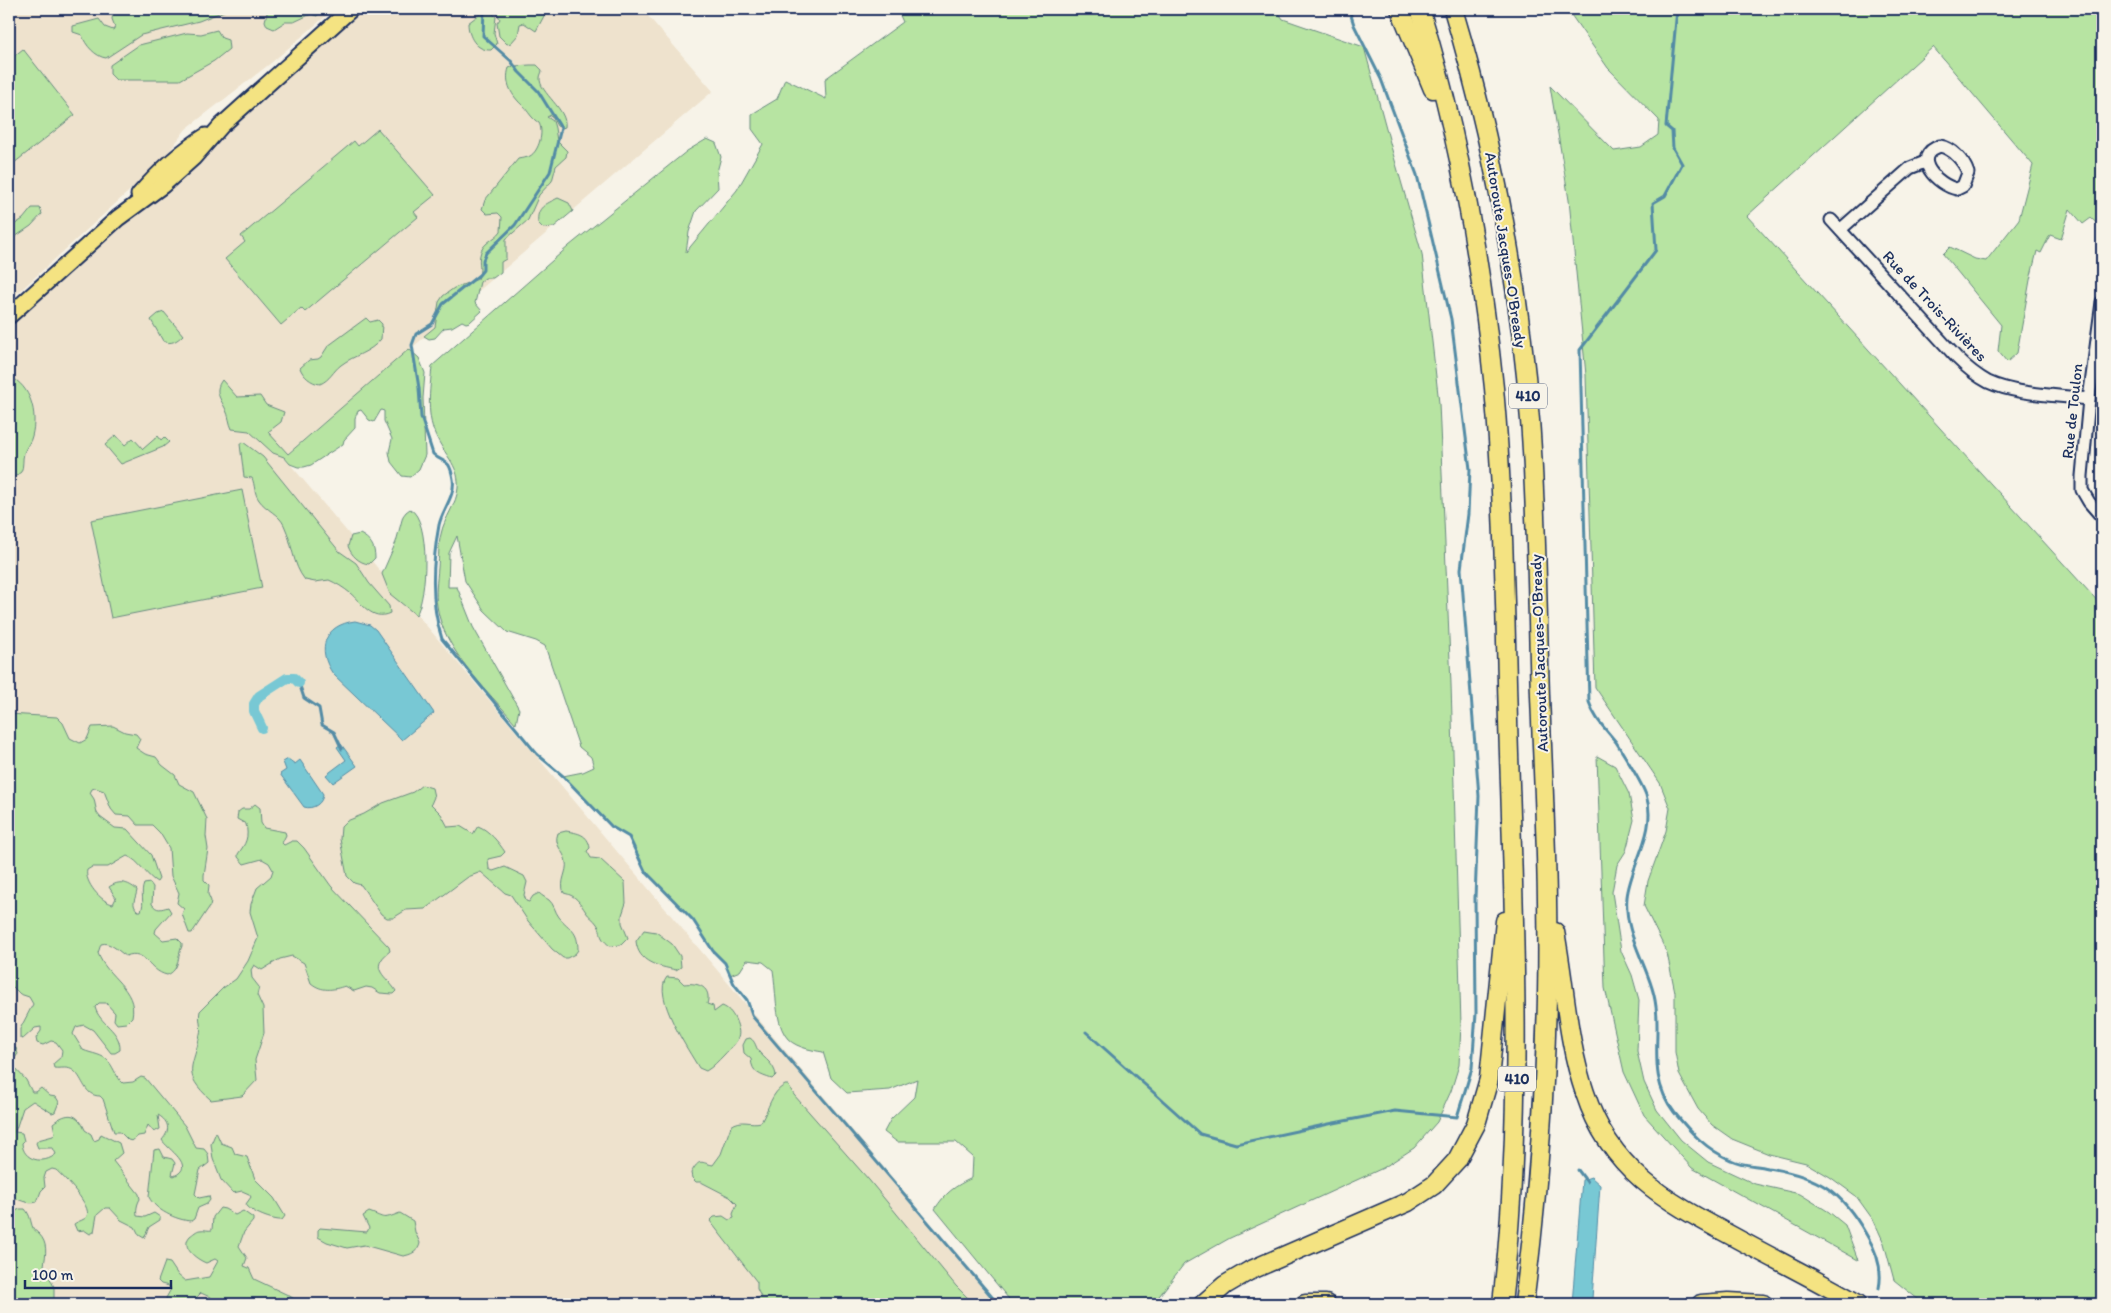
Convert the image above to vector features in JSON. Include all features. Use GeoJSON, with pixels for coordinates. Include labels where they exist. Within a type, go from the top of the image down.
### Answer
{"type":"FeatureCollection","features":[{"type":"Feature","properties":{"kind":"highway"},"geometry":{"type":"LineString","coordinates":[[1400,9],[1456,145]]}},
{"type":"Feature","properties":{"kind":"highway","name":"Autoroute Jacques-O'Bready"},"geometry":{"type":"LineString","coordinates":[[1420,9],[1456,145],[1479,270],[1494,392],[1502,532],[1517,1086],[1512,1201],[1502,1304]]}},
{"type":"Feature","properties":{"kind":"highway","name":"Autoroute Jacques-O'Bready"},"geometry":{"type":"LineString","coordinates":[[1453,9],[1476,91],[1498,188],[1512,271],[1524,365],[1534,494],[1546,885],[1547,980],[1543,1108],[1535,1212],[1524,1304]]}},
{"type":"Feature","properties":{"kind":"highway"},"geometry":{"type":"LineString","coordinates":[[1203,1304],[1221,1288],[1249,1272],[1408,1202],[1434,1184],[1460,1155],[1478,1118],[1490,1071],[1512,853]]}},
{"type":"Feature","properties":{"kind":"highway"},"geometry":{"type":"LineString","coordinates":[[1546,885],[1579,1074],[1594,1116],[1613,1150],[1644,1184],[1678,1207],[1858,1304]]}},
{"type":"Feature","properties":{"kind":"highway"},"geometry":{"type":"LineString","coordinates":[[1701,1304],[1728,1302],[1762,1304]]}},
{"type":"Feature","properties":{"kind":"highway"},"geometry":{"type":"LineString","coordinates":[[1305,1304],[1326,1304]]}},
{"type":"Feature","properties":{"kind":"main road"},"geometry":{"type":"LineString","coordinates":[[9,316],[118,218],[163,185],[193,158],[221,126],[351,9]]}},
{"type":"Feature","properties":{"kind":"street"},"geometry":{"type":"LineString","coordinates":[[1841,229],[1910,168],[1925,162]]}},
{"type":"Feature","properties":{"kind":"street","name":"Rue de Trois-Rivières"},"geometry":{"type":"LineString","coordinates":[[1832,220],[1957,358],[1986,381],[2010,389],[2089,399]]}},
{"type":"Feature","properties":{"kind":"street","name":"Rue de Toulon"},"geometry":{"type":"LineString","coordinates":[[2102,302],[2089,399],[2082,490],[2089,502],[2102,517]]}},
{"type":"Feature","properties":{"kind":"shaded area"},"geometry":{"type":"Polygon","coordinates":[[[9,9],[334,9],[271,63],[186,129],[162,161],[9,301],[9,9]]]}},
{"type":"Feature","properties":{"kind":"shaded area"},"geometry":{"type":"Polygon","coordinates":[[[364,9],[642,9],[713,91],[284,457],[999,1304],[9,1304],[9,325],[364,9]]]}},
{"type":"Feature","properties":{"kind":"green space"},"geometry":{"type":"Polygon","coordinates":[[[119,9],[229,9],[199,21],[141,35],[106,58],[91,50],[82,35],[73,32],[73,26],[99,19],[105,27],[113,30],[115,27],[112,19],[113,13],[119,9]]]}},
{"type":"Feature","properties":{"kind":"green space"},"geometry":{"type":"Polygon","coordinates":[[[268,9],[319,9],[320,12],[317,16],[311,14],[294,22],[285,22],[274,29],[267,26],[265,21],[268,9]]]}},
{"type":"Feature","properties":{"kind":"green space"},"geometry":{"type":"Polygon","coordinates":[[[482,9],[489,9],[496,17],[494,33],[497,44],[491,50],[486,50],[477,45],[469,33],[468,23],[480,14],[482,9]]]}},
{"type":"Feature","properties":{"kind":"green space"},"geometry":{"type":"Polygon","coordinates":[[[493,9],[554,9],[544,16],[536,31],[524,23],[520,24],[518,35],[511,43],[507,44],[499,36],[497,23],[500,19],[493,9]]]}},
{"type":"Feature","properties":{"kind":"green space"},"geometry":{"type":"Polygon","coordinates":[[[897,9],[1276,9],[1283,19],[1364,47],[1422,254],[1439,403],[1451,684],[1461,1025],[1459,1065],[1451,1091],[1437,1122],[1414,1148],[1383,1168],[1230,1238],[1184,1264],[1153,1304],[1013,1304],[935,1209],[951,1190],[972,1178],[973,1157],[956,1142],[897,1142],[884,1132],[891,1119],[914,1097],[917,1079],[890,1090],[847,1093],[831,1078],[823,1052],[797,1045],[785,1035],[779,1021],[773,970],[763,962],[747,960],[740,971],[730,975],[725,963],[713,951],[693,920],[645,871],[629,837],[612,827],[563,776],[583,772],[594,767],[591,757],[579,747],[545,646],[536,641],[507,632],[484,610],[465,581],[457,536],[449,553],[448,587],[457,587],[473,627],[519,709],[516,724],[480,684],[457,654],[441,622],[437,606],[436,587],[440,538],[457,494],[458,481],[455,468],[438,440],[431,422],[429,404],[432,366],[569,246],[687,151],[707,139],[716,143],[721,157],[717,172],[718,188],[696,211],[689,232],[686,252],[737,190],[763,144],[752,129],[752,114],[777,99],[785,79],[826,99],[825,79],[903,22],[897,9]]]}},
{"type":"Feature","properties":{"kind":"green space"},"geometry":{"type":"Polygon","coordinates":[[[1567,9],[2102,9],[2102,228],[2091,218],[2083,224],[2070,209],[2061,239],[2050,235],[2041,253],[2037,251],[2017,353],[2007,362],[1998,351],[2001,325],[1943,254],[1950,247],[1975,259],[1986,261],[2019,219],[2033,165],[1933,47],[1747,216],[2102,606],[2102,1304],[1924,1304],[1894,1280],[1884,1243],[1874,1221],[1856,1196],[1830,1177],[1806,1163],[1769,1154],[1732,1139],[1712,1125],[1698,1109],[1679,1074],[1675,1052],[1675,992],[1667,953],[1644,906],[1648,881],[1666,831],[1670,808],[1660,783],[1595,687],[1586,375],[1569,200],[1550,86],[1614,151],[1641,147],[1658,135],[1659,120],[1608,68],[1567,9]]]}},
{"type":"Feature","properties":{"kind":"green space"},"geometry":{"type":"Polygon","coordinates":[[[217,30],[222,38],[228,40],[229,49],[214,61],[180,80],[116,80],[110,74],[110,65],[139,45],[187,33],[201,34],[217,30]]]}},
{"type":"Feature","properties":{"kind":"green space"},"geometry":{"type":"Polygon","coordinates":[[[23,49],[75,115],[9,167],[9,60],[23,49]]]}},
{"type":"Feature","properties":{"kind":"green space"},"geometry":{"type":"Polygon","coordinates":[[[537,65],[542,70],[541,84],[565,120],[565,127],[562,128],[557,126],[551,115],[547,117],[553,121],[557,141],[567,151],[566,157],[556,166],[552,181],[539,195],[528,220],[506,239],[506,259],[501,262],[501,272],[493,278],[485,278],[480,282],[475,303],[482,311],[470,322],[462,321],[452,327],[444,328],[435,338],[429,339],[424,336],[435,327],[439,302],[443,296],[454,288],[478,279],[481,251],[501,231],[502,217],[498,213],[487,214],[482,209],[485,200],[518,159],[530,156],[538,146],[541,136],[539,123],[515,98],[508,84],[509,68],[537,65]]]}},
{"type":"Feature","properties":{"kind":"green space"},"geometry":{"type":"Polygon","coordinates":[[[378,129],[435,195],[414,212],[418,217],[305,312],[301,308],[281,325],[225,259],[245,242],[241,236],[354,141],[358,146],[378,129]]]}},
{"type":"Feature","properties":{"kind":"green space"},"geometry":{"type":"Polygon","coordinates":[[[558,198],[569,203],[573,211],[554,227],[543,228],[538,223],[540,210],[546,204],[558,198]]]}},
{"type":"Feature","properties":{"kind":"green space"},"geometry":{"type":"Polygon","coordinates":[[[32,208],[40,208],[42,214],[31,226],[9,241],[9,228],[23,219],[32,208]]]}},
{"type":"Feature","properties":{"kind":"green space"},"geometry":{"type":"Polygon","coordinates":[[[164,312],[183,335],[174,342],[163,341],[151,320],[164,312]]]}},
{"type":"Feature","properties":{"kind":"green space"},"geometry":{"type":"Polygon","coordinates":[[[366,318],[370,322],[378,320],[382,324],[381,339],[377,344],[341,365],[320,384],[311,381],[305,376],[300,368],[309,360],[321,357],[328,346],[366,318]]]}},
{"type":"Feature","properties":{"kind":"green space"},"geometry":{"type":"Polygon","coordinates":[[[409,349],[419,358],[425,373],[423,398],[425,455],[419,469],[410,477],[402,476],[391,462],[389,452],[392,439],[384,421],[384,411],[381,410],[374,422],[369,420],[361,410],[358,411],[355,418],[355,428],[344,440],[343,444],[311,465],[298,467],[290,464],[284,457],[273,453],[249,431],[232,429],[218,392],[219,384],[222,380],[237,397],[260,396],[266,405],[284,412],[281,422],[268,432],[288,454],[409,349]]]}},
{"type":"Feature","properties":{"kind":"green space"},"geometry":{"type":"Polygon","coordinates":[[[9,376],[23,386],[28,393],[33,410],[34,427],[31,440],[24,453],[22,470],[9,481],[9,376]]]}},
{"type":"Feature","properties":{"kind":"green space"},"geometry":{"type":"Polygon","coordinates":[[[116,435],[125,445],[133,438],[143,449],[158,436],[161,440],[164,437],[169,442],[163,447],[121,464],[105,445],[116,435]]]}},
{"type":"Feature","properties":{"kind":"green space"},"geometry":{"type":"Polygon","coordinates":[[[243,442],[263,457],[339,551],[356,563],[369,583],[389,606],[390,613],[378,615],[372,613],[348,591],[329,580],[315,582],[305,580],[295,561],[282,521],[259,500],[252,478],[244,477],[240,444],[243,442]]]}},
{"type":"Feature","properties":{"kind":"green space"},"geometry":{"type":"Polygon","coordinates":[[[242,490],[262,588],[111,618],[91,520],[242,490]]]}},
{"type":"Feature","properties":{"kind":"green space"},"geometry":{"type":"Polygon","coordinates":[[[410,509],[417,516],[421,528],[425,560],[423,593],[416,615],[390,594],[382,574],[396,542],[403,516],[410,509]]]}},
{"type":"Feature","properties":{"kind":"green space"},"geometry":{"type":"Polygon","coordinates":[[[360,534],[367,538],[373,546],[375,558],[369,564],[356,558],[348,546],[351,536],[360,534]]]}},
{"type":"Feature","properties":{"kind":"green space"},"geometry":{"type":"Polygon","coordinates":[[[9,714],[57,717],[63,723],[70,738],[80,743],[87,739],[92,727],[113,726],[125,732],[136,734],[140,739],[136,748],[145,754],[156,757],[162,765],[175,775],[179,784],[194,792],[207,819],[206,836],[208,849],[204,880],[209,885],[208,894],[211,901],[210,906],[192,933],[189,933],[182,914],[184,909],[177,903],[179,893],[171,876],[169,848],[160,833],[152,825],[138,825],[130,816],[116,815],[111,809],[104,791],[92,789],[90,793],[94,799],[97,813],[115,828],[127,829],[151,855],[159,879],[157,882],[127,856],[108,867],[92,867],[87,870],[91,886],[103,900],[113,904],[116,898],[109,887],[120,883],[130,885],[137,890],[134,906],[138,911],[141,911],[143,887],[144,884],[150,883],[153,887],[152,904],[157,909],[168,907],[171,912],[156,929],[155,933],[163,940],[177,938],[182,943],[182,946],[176,967],[167,975],[155,969],[143,957],[133,954],[126,956],[111,945],[101,944],[98,953],[102,961],[126,991],[133,1007],[132,1017],[126,1023],[117,1024],[114,1020],[115,1013],[106,1003],[99,1003],[95,1007],[97,1013],[117,1037],[120,1050],[115,1053],[111,1053],[93,1030],[84,1025],[76,1027],[73,1034],[83,1050],[107,1059],[123,1083],[133,1082],[141,1077],[145,1078],[185,1126],[196,1148],[204,1149],[208,1154],[209,1163],[200,1170],[195,1194],[199,1198],[209,1196],[210,1200],[207,1204],[198,1208],[194,1219],[191,1221],[167,1214],[156,1206],[149,1197],[154,1150],[160,1149],[164,1157],[172,1159],[175,1163],[172,1175],[174,1176],[180,1172],[183,1167],[182,1163],[162,1140],[168,1127],[165,1121],[158,1115],[160,1129],[154,1132],[148,1125],[144,1135],[138,1136],[132,1141],[128,1140],[120,1132],[114,1132],[103,1099],[87,1090],[72,1069],[54,1068],[53,1064],[61,1057],[62,1050],[56,1042],[51,1041],[43,1045],[37,1043],[36,1038],[41,1031],[41,1027],[35,1028],[23,1039],[20,1038],[20,1029],[33,1004],[29,997],[20,994],[9,983],[9,714]]]}},
{"type":"Feature","properties":{"kind":"green space"},"geometry":{"type":"Polygon","coordinates":[[[1597,756],[1615,766],[1629,794],[1634,820],[1626,851],[1617,865],[1612,892],[1621,951],[1632,975],[1639,1000],[1637,1051],[1644,1082],[1657,1110],[1681,1140],[1708,1162],[1755,1184],[1800,1194],[1829,1212],[1845,1225],[1858,1260],[1692,1168],[1644,1115],[1624,1072],[1605,988],[1597,756]]]}},
{"type":"Feature","properties":{"kind":"green space"},"geometry":{"type":"Polygon","coordinates":[[[422,785],[432,788],[434,797],[431,804],[441,814],[448,827],[460,826],[473,834],[478,826],[486,830],[493,837],[505,852],[501,856],[488,859],[489,869],[493,871],[505,867],[524,876],[527,882],[524,895],[526,901],[529,902],[533,896],[539,893],[551,902],[559,917],[573,931],[577,938],[578,950],[575,954],[563,958],[552,949],[528,921],[511,895],[505,893],[481,872],[468,877],[425,909],[406,910],[393,918],[387,918],[381,914],[361,885],[354,883],[347,876],[340,839],[341,827],[347,821],[383,803],[413,792],[422,785]]]}},
{"type":"Feature","properties":{"kind":"green space"},"geometry":{"type":"Polygon","coordinates":[[[255,804],[260,808],[261,823],[264,828],[285,832],[286,835],[282,843],[284,845],[297,841],[331,886],[389,947],[390,951],[383,957],[379,968],[396,991],[393,994],[380,993],[366,987],[354,991],[345,986],[332,989],[319,988],[311,983],[304,963],[292,956],[280,959],[262,970],[254,965],[251,970],[252,978],[259,987],[257,995],[263,1008],[264,1033],[255,1060],[257,1080],[242,1096],[211,1100],[201,1091],[192,1076],[200,1031],[200,1011],[223,988],[236,979],[248,961],[258,938],[250,912],[251,904],[257,888],[271,876],[273,870],[269,863],[262,859],[244,864],[238,857],[246,840],[247,833],[246,824],[237,819],[238,812],[242,809],[249,809],[255,804]]]}},
{"type":"Feature","properties":{"kind":"green space"},"geometry":{"type":"Polygon","coordinates":[[[566,831],[585,837],[589,843],[590,848],[587,851],[591,858],[600,859],[625,882],[626,903],[622,915],[622,923],[628,938],[621,945],[610,946],[602,937],[597,924],[579,902],[572,896],[564,893],[562,884],[566,862],[558,845],[557,837],[558,833],[566,831]]]}},
{"type":"Feature","properties":{"kind":"green space"},"geometry":{"type":"Polygon","coordinates":[[[644,930],[656,932],[672,944],[680,956],[681,967],[676,970],[669,969],[645,959],[636,941],[644,930]]]}},
{"type":"Feature","properties":{"kind":"green space"},"geometry":{"type":"Polygon","coordinates":[[[667,977],[678,978],[684,984],[695,984],[703,987],[708,994],[707,1004],[713,1006],[714,1012],[722,1006],[726,1008],[730,1011],[738,1026],[739,1036],[737,1040],[718,1062],[706,1071],[699,1068],[667,1009],[663,985],[667,977]]]}},
{"type":"Feature","properties":{"kind":"green space"},"geometry":{"type":"Polygon","coordinates":[[[750,1038],[773,1068],[776,1075],[772,1079],[757,1073],[751,1059],[744,1053],[743,1045],[746,1039],[750,1038]]]}},
{"type":"Feature","properties":{"kind":"green space"},"geometry":{"type":"Polygon","coordinates":[[[16,1048],[18,1054],[14,1059],[14,1067],[26,1080],[32,1092],[36,1092],[41,1088],[50,1096],[56,1097],[59,1102],[55,1112],[52,1113],[33,1101],[23,1108],[15,1132],[22,1133],[23,1149],[26,1154],[40,1160],[56,1154],[53,1148],[38,1148],[36,1143],[38,1140],[53,1136],[55,1133],[53,1123],[68,1115],[79,1120],[85,1130],[91,1134],[94,1141],[99,1139],[101,1134],[119,1143],[122,1153],[113,1161],[139,1194],[137,1216],[145,1217],[154,1213],[160,1217],[160,1220],[149,1227],[144,1238],[139,1235],[135,1227],[121,1220],[110,1208],[105,1208],[97,1215],[94,1232],[90,1234],[84,1230],[77,1231],[74,1224],[87,1216],[87,1211],[76,1192],[56,1170],[52,1169],[46,1172],[44,1178],[45,1187],[41,1191],[37,1202],[26,1202],[9,1195],[9,1049],[16,1048]]]}},
{"type":"Feature","properties":{"kind":"green space"},"geometry":{"type":"Polygon","coordinates":[[[785,1085],[788,1085],[794,1095],[869,1180],[956,1286],[974,1304],[755,1304],[756,1299],[761,1297],[757,1289],[757,1282],[710,1221],[714,1217],[723,1216],[729,1220],[734,1218],[733,1214],[737,1204],[730,1197],[701,1182],[696,1182],[692,1178],[691,1173],[701,1162],[713,1165],[721,1154],[731,1126],[739,1122],[761,1122],[773,1096],[785,1085]]]}},
{"type":"Feature","properties":{"kind":"green space"},"geometry":{"type":"Polygon","coordinates":[[[216,1132],[221,1143],[232,1147],[235,1154],[247,1157],[255,1179],[274,1198],[285,1216],[282,1220],[268,1217],[252,1210],[246,1204],[251,1197],[249,1194],[242,1191],[233,1193],[221,1180],[213,1159],[211,1144],[216,1132]]]}},
{"type":"Feature","properties":{"kind":"green space"},"geometry":{"type":"Polygon","coordinates":[[[220,1208],[235,1215],[243,1211],[253,1218],[253,1221],[244,1232],[239,1246],[247,1258],[244,1266],[249,1268],[254,1279],[288,1295],[302,1304],[218,1304],[212,1298],[201,1293],[196,1298],[201,1304],[167,1304],[166,1298],[171,1289],[169,1286],[158,1281],[165,1262],[170,1263],[178,1275],[185,1281],[209,1277],[218,1261],[215,1259],[206,1263],[194,1256],[188,1248],[187,1240],[196,1231],[212,1230],[213,1217],[220,1208]]]}},
{"type":"Feature","properties":{"kind":"green space"},"geometry":{"type":"Polygon","coordinates":[[[25,1209],[33,1228],[44,1241],[46,1253],[44,1265],[54,1287],[54,1304],[9,1304],[9,1214],[25,1209]]]}},
{"type":"Feature","properties":{"kind":"green space"},"geometry":{"type":"Polygon","coordinates":[[[369,1212],[384,1217],[400,1213],[413,1221],[420,1243],[418,1248],[412,1254],[403,1256],[364,1245],[347,1248],[318,1237],[318,1230],[320,1228],[367,1232],[369,1228],[363,1216],[369,1212]]]}},
{"type":"Feature","properties":{"kind":"water"},"geometry":{"type":"Polygon","coordinates":[[[355,621],[370,625],[376,630],[434,713],[402,740],[333,674],[328,665],[324,647],[330,633],[344,623],[355,621]]]}},
{"type":"Feature","properties":{"kind":"water"},"geometry":{"type":"Polygon","coordinates":[[[341,744],[357,766],[333,783],[326,775],[346,760],[337,747],[341,744]]]}},
{"type":"Feature","properties":{"kind":"water"},"geometry":{"type":"Polygon","coordinates":[[[288,759],[295,764],[300,760],[323,794],[317,805],[311,808],[304,807],[280,774],[286,770],[283,762],[288,759]]]}},
{"type":"Feature","properties":{"kind":"water"},"geometry":{"type":"Polygon","coordinates":[[[1591,1177],[1600,1185],[1592,1299],[1587,1304],[1572,1304],[1582,1180],[1591,1177]]]}},
{"type":"Feature","properties":{"kind":"waterway"},"geometry":{"type":"LineString","coordinates":[[484,9],[483,36],[511,61],[538,91],[561,128],[550,172],[515,225],[486,253],[483,260],[483,270],[479,275],[443,304],[432,324],[416,334],[412,345],[419,388],[421,417],[433,454],[448,464],[453,479],[453,491],[439,525],[434,568],[435,611],[442,639],[537,754],[563,776],[612,827],[629,837],[645,871],[693,920],[713,951],[725,963],[734,984],[747,1000],[753,1017],[998,1304]]}},
{"type":"Feature","properties":{"kind":"waterway"},"geometry":{"type":"LineString","coordinates":[[1086,1032],[1200,1134],[1236,1144],[1395,1111],[1457,1117],[1472,1068],[1476,1013],[1475,898],[1479,796],[1461,569],[1468,514],[1470,469],[1451,319],[1417,175],[1381,79],[1354,25],[1349,9]]}},
{"type":"Feature","properties":{"kind":"waterway"},"geometry":{"type":"LineString","coordinates":[[1677,9],[1666,126],[1672,131],[1673,148],[1682,164],[1665,196],[1653,203],[1656,250],[1580,350],[1589,702],[1597,719],[1616,742],[1637,776],[1646,795],[1649,808],[1646,834],[1629,884],[1627,909],[1631,932],[1656,1004],[1657,1066],[1659,1082],[1665,1097],[1674,1112],[1693,1133],[1722,1156],[1740,1163],[1801,1175],[1826,1187],[1837,1196],[1857,1219],[1870,1240],[1878,1260],[1879,1288]]}},
{"type":"Feature","properties":{"kind":"waterway"},"geometry":{"type":"LineString","coordinates":[[262,728],[254,711],[254,704],[259,696],[287,678],[294,678],[299,683]]}},
{"type":"Feature","properties":{"kind":"waterway"},"geometry":{"type":"LineString","coordinates":[[299,683],[304,698],[319,708],[322,725],[334,732],[342,749]]}},
{"type":"Feature","properties":{"kind":"waterway"},"geometry":{"type":"LineString","coordinates":[[1578,1170],[1587,1182]]}}]}
